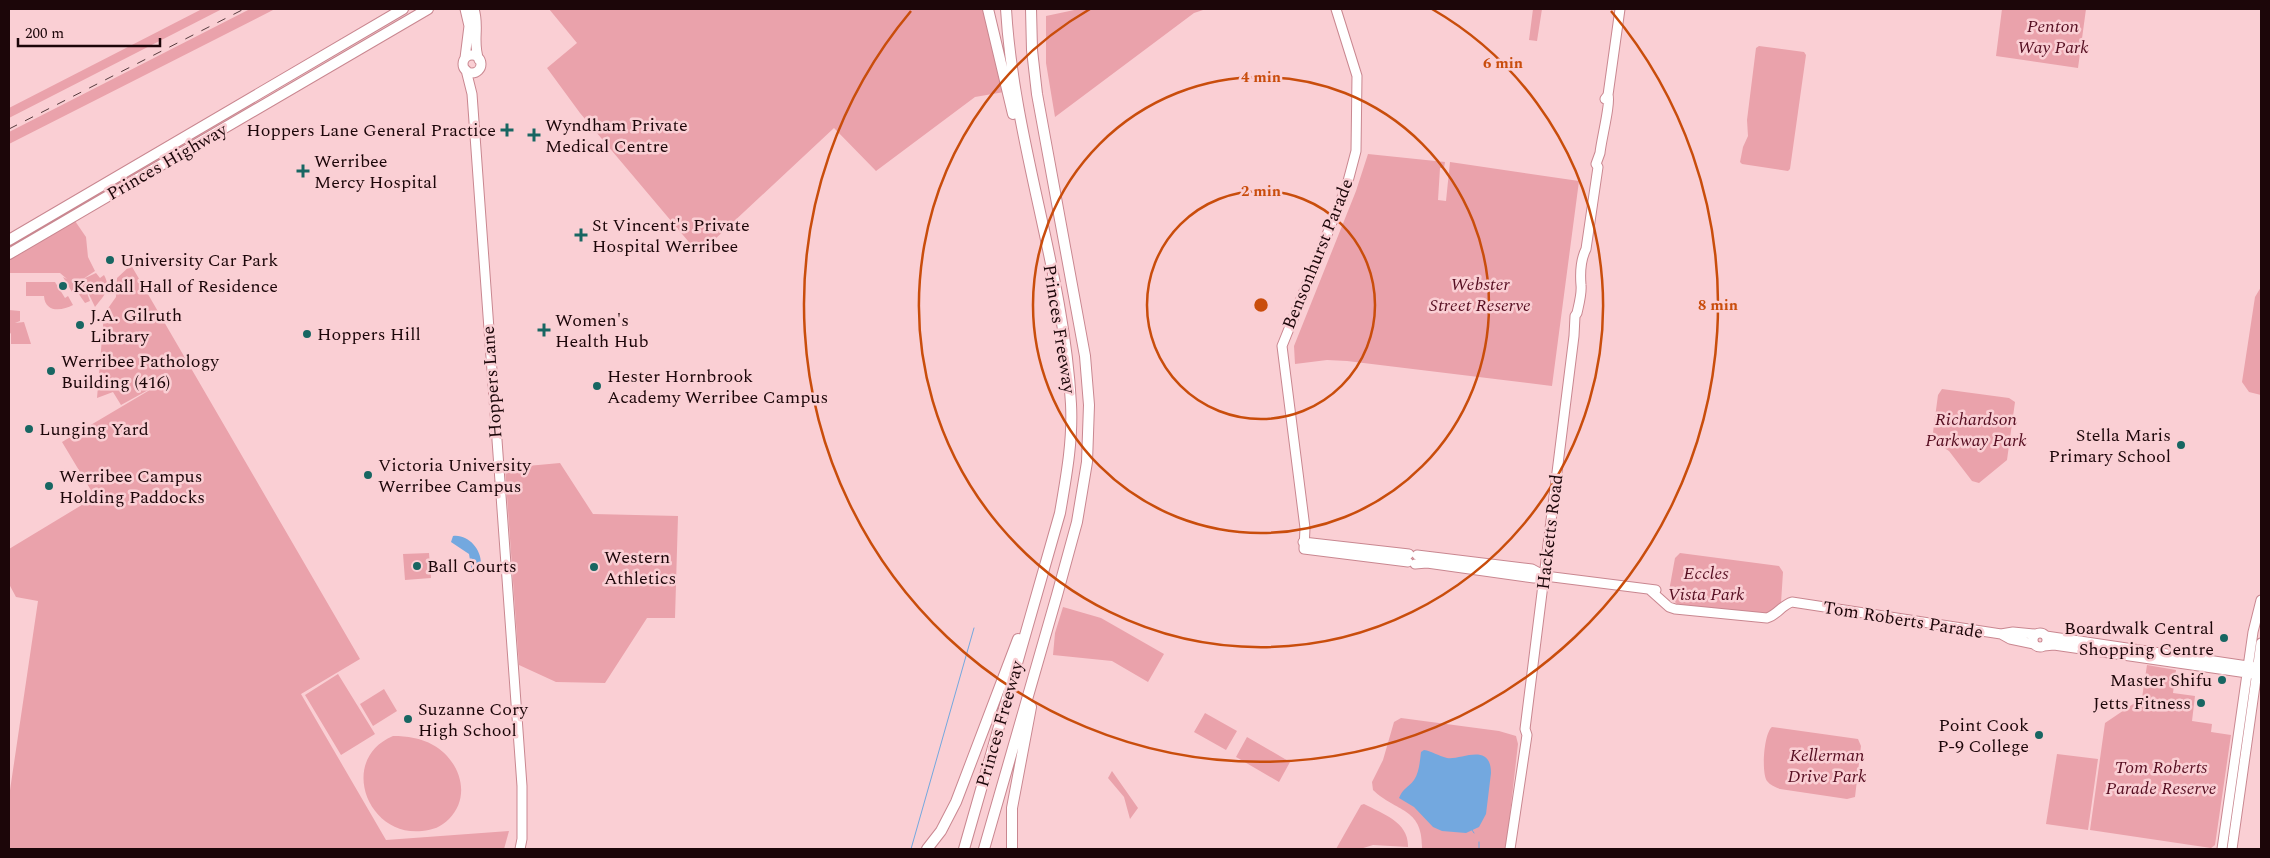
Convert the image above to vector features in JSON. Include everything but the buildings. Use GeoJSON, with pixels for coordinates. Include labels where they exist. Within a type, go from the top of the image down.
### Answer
{"type":"FeatureCollection","features":[{"type":"Feature","properties":{"kind":"highway","name":"Princes Highway"},"geometry":{"type":"LineString","coordinates":[[9,240],[403,9]]}},
{"type":"Feature","properties":{"kind":"highway","name":"Princes Highway"},"geometry":{"type":"LineString","coordinates":[[9,254],[428,9]]}},
{"type":"Feature","properties":{"kind":"highway"},"geometry":{"type":"LineString","coordinates":[[988,9],[1005,83],[1034,184]]}},
{"type":"Feature","properties":{"kind":"highway","name":"Princes Freeway"},"geometry":{"type":"LineString","coordinates":[[964,849],[1060,514],[1067,470],[1071,407],[1062,325],[1011,65],[1006,9]]}},
{"type":"Feature","properties":{"kind":"highway","name":"Princes Freeway"},"geometry":{"type":"LineString","coordinates":[[984,849],[1077,522],[1087,462],[1089,405],[1080,321],[1037,94],[1032,50],[1031,9]]}},
{"type":"Feature","properties":{"kind":"highway"},"geometry":{"type":"LineString","coordinates":[[312,62],[319,72]]}},
{"type":"Feature","properties":{"kind":"highway"},"geometry":{"type":"LineString","coordinates":[[262,91],[269,102]]}},
{"type":"Feature","properties":{"kind":"highway"},"geometry":{"type":"LineString","coordinates":[[72,203],[77,215]]}},
{"type":"Feature","properties":{"kind":"highway"},"geometry":{"type":"LineString","coordinates":[[927,849],[941,831],[956,802],[1016,646],[1033,592],[1048,556]]}},
{"type":"Feature","properties":{"kind":"highway"},"geometry":{"type":"LineString","coordinates":[[1012,849],[1012,808],[1046,633]]}},
{"type":"Feature","properties":{"kind":"street"},"geometry":{"type":"LineString","coordinates":[[456,9],[468,22]]}},
{"type":"Feature","properties":{"kind":"street"},"geometry":{"type":"LineString","coordinates":[[464,9],[468,22],[463,65],[466,70],[471,72],[479,64],[473,55],[465,58]]}},
{"type":"Feature","properties":{"kind":"street","name":"Hoppers Lane"},"geometry":{"type":"LineString","coordinates":[[472,94],[479,64],[475,47],[477,31],[474,9]]}},
{"type":"Feature","properties":{"kind":"street","name":"Bensonhurst Parade"},"geometry":{"type":"LineString","coordinates":[[1304,544],[1282,346],[1347,185],[1357,147],[1357,76],[1336,9]]}},
{"type":"Feature","properties":{"kind":"street","name":"Hacketts Road"},"geometry":{"type":"LineString","coordinates":[[1510,849],[1575,332],[1575,316],[1578,313],[1581,284],[1579,280],[1586,250],[1599,165],[1596,164],[1600,153],[1605,99],[1608,95],[1620,9]]}},
{"type":"Feature","properties":{"kind":"street","name":"Hoppers Lane"},"geometry":{"type":"LineString","coordinates":[[466,70],[472,94],[522,786],[522,839],[520,849]]}},
{"type":"Feature","properties":{"kind":"street","name":"Tom Roberts Parade"},"geometry":{"type":"LineString","coordinates":[[1304,544],[1412,559],[1428,564],[1534,578],[1545,576],[1650,590],[1662,592],[1674,605],[1683,610],[1766,621],[1774,619],[1792,606],[1805,605],[2001,634],[2013,632],[2035,634]]}},
{"type":"Feature","properties":{"kind":"street"},"geometry":{"type":"LineString","coordinates":[[2232,849],[2256,671],[2254,626],[2261,600]]}},
{"type":"Feature","properties":{"kind":"street"},"geometry":{"type":"LineString","coordinates":[[2179,660],[2046,636],[2040,632],[2035,634],[2033,638],[2034,644],[2037,647],[2054,645],[2256,671]]}},
{"type":"Feature","properties":{"kind":"street","name":"Tom Roberts Parade"},"geometry":{"type":"LineString","coordinates":[[2001,634],[2010,639],[2034,644]]}},
{"type":"Feature","properties":{"kind":"street"},"geometry":{"type":"LineString","coordinates":[[2044,646],[2047,642],[2046,636]]}},
{"type":"Feature","properties":{"kind":"street"},"geometry":{"type":"LineString","coordinates":[[2222,849],[2261,643]]}},
{"type":"Feature","properties":{"kind":"green space"},"geometry":{"type":"Polygon","coordinates":[[[202,9],[222,9],[9,118],[9,108],[202,9]]]}},
{"type":"Feature","properties":{"kind":"green space"},"geometry":{"type":"Polygon","coordinates":[[[250,9],[275,9],[9,144],[9,132],[250,9]]]}},
{"type":"Feature","properties":{"kind":"green space"},"geometry":{"type":"Polygon","coordinates":[[[549,9],[984,9],[1004,92],[975,97],[876,171],[834,128],[699,254],[580,113],[547,68],[577,43],[549,9]]]}},
{"type":"Feature","properties":{"kind":"green space"},"geometry":{"type":"Polygon","coordinates":[[[1079,9],[1206,9],[1194,13],[1055,117],[1046,63],[1046,16],[1079,9]]]}},
{"type":"Feature","properties":{"kind":"green space"},"geometry":{"type":"Polygon","coordinates":[[[1533,9],[1542,9],[1537,41],[1529,40],[1533,9]]]}},
{"type":"Feature","properties":{"kind":"green space","name":"Penton Way Park"},"geometry":{"type":"Polygon","coordinates":[[[2002,9],[2086,9],[2078,68],[1996,56],[2002,9]]]}},
{"type":"Feature","properties":{"kind":"green space"},"geometry":{"type":"Polygon","coordinates":[[[1759,46],[1804,52],[1806,55],[1790,169],[1788,171],[1742,164],[1740,162],[1743,147],[1748,136],[1747,120],[1756,48],[1759,46]]]}},
{"type":"Feature","properties":{"kind":"green space","name":"Webster Street Reserve"},"geometry":{"type":"Polygon","coordinates":[[[1368,154],[1445,162],[1444,168],[1440,168],[1438,200],[1446,201],[1450,162],[1579,181],[1552,386],[1347,361],[1327,360],[1295,364],[1294,346],[1356,191],[1368,154]]]}},
{"type":"Feature","properties":{"kind":"green space"},"geometry":{"type":"Polygon","coordinates":[[[75,221],[86,237],[88,257],[95,271],[83,279],[96,273],[100,278],[104,275],[107,284],[107,289],[95,307],[82,280],[90,301],[85,303],[76,290],[72,292],[63,277],[67,279],[60,273],[9,273],[9,260],[75,221]]]}},
{"type":"Feature","properties":{"kind":"green space"},"geometry":{"type":"Polygon","coordinates":[[[131,265],[360,659],[301,694],[386,840],[509,831],[504,849],[9,849],[9,797],[38,601],[16,597],[9,584],[9,549],[95,497],[62,442],[170,378],[121,405],[113,392],[97,398],[104,314],[116,297],[117,278],[131,265]]]}},
{"type":"Feature","properties":{"kind":"green space"},"geometry":{"type":"Polygon","coordinates":[[[26,282],[55,282],[65,298],[68,296],[73,305],[64,309],[55,309],[47,305],[44,296],[26,296],[26,282]]]}},
{"type":"Feature","properties":{"kind":"green space"},"geometry":{"type":"Polygon","coordinates":[[[2261,287],[2261,395],[2249,392],[2242,382],[2255,297],[2261,287]]]}},
{"type":"Feature","properties":{"kind":"green space"},"geometry":{"type":"Polygon","coordinates":[[[9,310],[20,311],[20,321],[15,323],[24,322],[31,344],[11,344],[9,310]]]}},
{"type":"Feature","properties":{"kind":"green space","name":"Richardson Parkway Park"},"geometry":{"type":"Polygon","coordinates":[[[1942,389],[2009,398],[2015,402],[2007,460],[1979,483],[1972,481],[1949,451],[1932,440],[1938,395],[1942,389]]]}},
{"type":"Feature","properties":{"kind":"green space","name":"Western Athletics"},"geometry":{"type":"Polygon","coordinates":[[[560,463],[593,514],[678,516],[675,618],[647,618],[605,683],[556,682],[519,665],[505,468],[560,463]]]}},
{"type":"Feature","properties":{"kind":"green space","name":"Ball Courts"},"geometry":{"type":"Polygon","coordinates":[[[429,553],[431,578],[405,580],[403,554],[429,553]]]}},
{"type":"Feature","properties":{"kind":"green space","name":"Eccles Vista Park"},"geometry":{"type":"Polygon","coordinates":[[[1680,553],[1779,566],[1783,572],[1781,603],[1769,615],[1679,606],[1672,599],[1669,591],[1675,558],[1680,553]]]}},
{"type":"Feature","properties":{"kind":"green space"},"geometry":{"type":"Polygon","coordinates":[[[1063,607],[1101,618],[1164,654],[1148,682],[1112,661],[1053,655],[1055,633],[1063,607]]]}},
{"type":"Feature","properties":{"kind":"green space","name":"Tom Roberts Parade Reserve"},"geometry":{"type":"Polygon","coordinates":[[[2147,665],[2176,670],[2173,693],[2195,696],[2192,721],[2212,724],[2211,732],[2231,735],[2215,845],[2211,848],[2090,830],[2105,723],[2142,698],[2147,665]]]}},
{"type":"Feature","properties":{"kind":"green space"},"geometry":{"type":"Polygon","coordinates":[[[338,674],[375,734],[341,755],[305,695],[338,674]]]}},
{"type":"Feature","properties":{"kind":"green space"},"geometry":{"type":"Polygon","coordinates":[[[384,689],[397,711],[373,726],[360,704],[384,689]]]}},
{"type":"Feature","properties":{"kind":"green space"},"geometry":{"type":"Polygon","coordinates":[[[1205,713],[1237,731],[1226,750],[1194,732],[1205,713]]]}},
{"type":"Feature","properties":{"kind":"green space"},"geometry":{"type":"Polygon","coordinates":[[[1401,718],[1499,731],[1516,736],[1518,744],[1506,849],[1422,849],[1421,835],[1418,825],[1413,818],[1373,790],[1372,782],[1383,760],[1394,722],[1401,718]]]}},
{"type":"Feature","properties":{"kind":"green space","name":"Kellerman Drive Park"},"geometry":{"type":"Polygon","coordinates":[[[1772,727],[1858,739],[1861,746],[1855,797],[1847,799],[1780,789],[1770,784],[1765,776],[1764,762],[1765,744],[1772,727]]]}},
{"type":"Feature","properties":{"kind":"green space"},"geometry":{"type":"Polygon","coordinates":[[[393,736],[414,738],[433,745],[450,760],[456,769],[460,779],[460,800],[456,810],[440,826],[422,831],[403,830],[387,822],[374,810],[366,794],[364,778],[367,761],[376,747],[393,736]]]}},
{"type":"Feature","properties":{"kind":"green space"},"geometry":{"type":"Polygon","coordinates":[[[1247,737],[1290,762],[1279,782],[1236,757],[1247,737]]]}},
{"type":"Feature","properties":{"kind":"green space"},"geometry":{"type":"Polygon","coordinates":[[[2057,754],[2098,759],[2088,830],[2046,824],[2057,754]]]}},
{"type":"Feature","properties":{"kind":"green space"},"geometry":{"type":"Polygon","coordinates":[[[1112,771],[1138,808],[1130,819],[1124,797],[1108,778],[1112,771]]]}},
{"type":"Feature","properties":{"kind":"green space"},"geometry":{"type":"Polygon","coordinates":[[[1364,804],[1387,815],[1400,825],[1407,838],[1408,847],[1373,845],[1360,849],[1336,849],[1361,805],[1364,804]]]}},
{"type":"Feature","properties":{"kind":"water"},"geometry":{"type":"Polygon","coordinates":[[[453,536],[464,537],[476,548],[481,563],[476,571],[472,572],[469,554],[451,542],[453,536]]]}},
{"type":"Feature","properties":{"kind":"water"},"geometry":{"type":"Polygon","coordinates":[[[1424,750],[1447,758],[1480,755],[1490,763],[1491,773],[1486,814],[1479,827],[1466,833],[1442,831],[1433,827],[1414,807],[1399,798],[1416,777],[1421,752],[1424,750]]]}},
{"type":"Feature","properties":{"kind":"waterway"},"geometry":{"type":"LineString","coordinates":[[911,849],[974,628]]}},
{"type":"Feature","properties":{"kind":"waterway"},"geometry":{"type":"LineString","coordinates":[[1479,842],[1479,849]]}},
{"type":"Feature","properties":{"kind":"railway"},"geometry":{"type":"LineString","coordinates":[[9,129],[244,9]]}},
{"type":"Feature","properties":{"kind":"place","name":"Hoppers Lane General Practice"},"geometry":{"type":"Point","coordinates":[507,130]}},
{"type":"Feature","properties":{"kind":"place","name":"Wyndham Private Medical Centre"},"geometry":{"type":"Point","coordinates":[534,135]}},
{"type":"Feature","properties":{"kind":"place","name":"Werribee Mercy Hospital"},"geometry":{"type":"Point","coordinates":[303,171]}},
{"type":"Feature","properties":{"kind":"place","name":"St Vincent's Private Hospital Werribee"},"geometry":{"type":"Point","coordinates":[581,235]}},
{"type":"Feature","properties":{"kind":"place","name":"University Car Park"},"geometry":{"type":"Point","coordinates":[110,260]}},
{"type":"Feature","properties":{"kind":"place","name":"Kendall Hall of Residence"},"geometry":{"type":"Point","coordinates":[63,286]}},
{"type":"Feature","properties":{"kind":"place","name":"J.A. Gilruth Library"},"geometry":{"type":"Point","coordinates":[80,325]}},
{"type":"Feature","properties":{"kind":"place","name":"Women's Health Hub"},"geometry":{"type":"Point","coordinates":[544,330]}},
{"type":"Feature","properties":{"kind":"place","name":"Hoppers Hill"},"geometry":{"type":"Point","coordinates":[307,334]}},
{"type":"Feature","properties":{"kind":"place","name":"Werribee Pathology Building (416)"},"geometry":{"type":"Point","coordinates":[51,371]}},
{"type":"Feature","properties":{"kind":"place","name":"Hester Hornbrook Academy Werribee Campus"},"geometry":{"type":"Point","coordinates":[597,386]}},
{"type":"Feature","properties":{"kind":"place","name":"Lunging Yard"},"geometry":{"type":"Point","coordinates":[29,429]}},
{"type":"Feature","properties":{"kind":"place","name":"Stella Maris Primary School"},"geometry":{"type":"Point","coordinates":[2181,445]}},
{"type":"Feature","properties":{"kind":"place","name":"Victoria University Werribee Campus"},"geometry":{"type":"Point","coordinates":[368,475]}},
{"type":"Feature","properties":{"kind":"place","name":"Werribee Campus Holding Paddocks"},"geometry":{"type":"Point","coordinates":[49,486]}},
{"type":"Feature","properties":{"kind":"place","name":"Ball Courts"},"geometry":{"type":"Point","coordinates":[417,566]}},
{"type":"Feature","properties":{"kind":"place","name":"Western Athletics"},"geometry":{"type":"Point","coordinates":[594,567]}},
{"type":"Feature","properties":{"kind":"place","name":"Boardwalk Central Shopping Centre"},"geometry":{"type":"Point","coordinates":[2224,638]}},
{"type":"Feature","properties":{"kind":"place","name":"Master Shifu"},"geometry":{"type":"Point","coordinates":[2222,680]}},
{"type":"Feature","properties":{"kind":"place","name":"Jetts Fitness"},"geometry":{"type":"Point","coordinates":[2201,703]}},
{"type":"Feature","properties":{"kind":"place","name":"Suzanne Cory High School"},"geometry":{"type":"Point","coordinates":[408,719]}},
{"type":"Feature","properties":{"kind":"place","name":"Point Cook P-9 College"},"geometry":{"type":"Point","coordinates":[2039,735]}}]}
